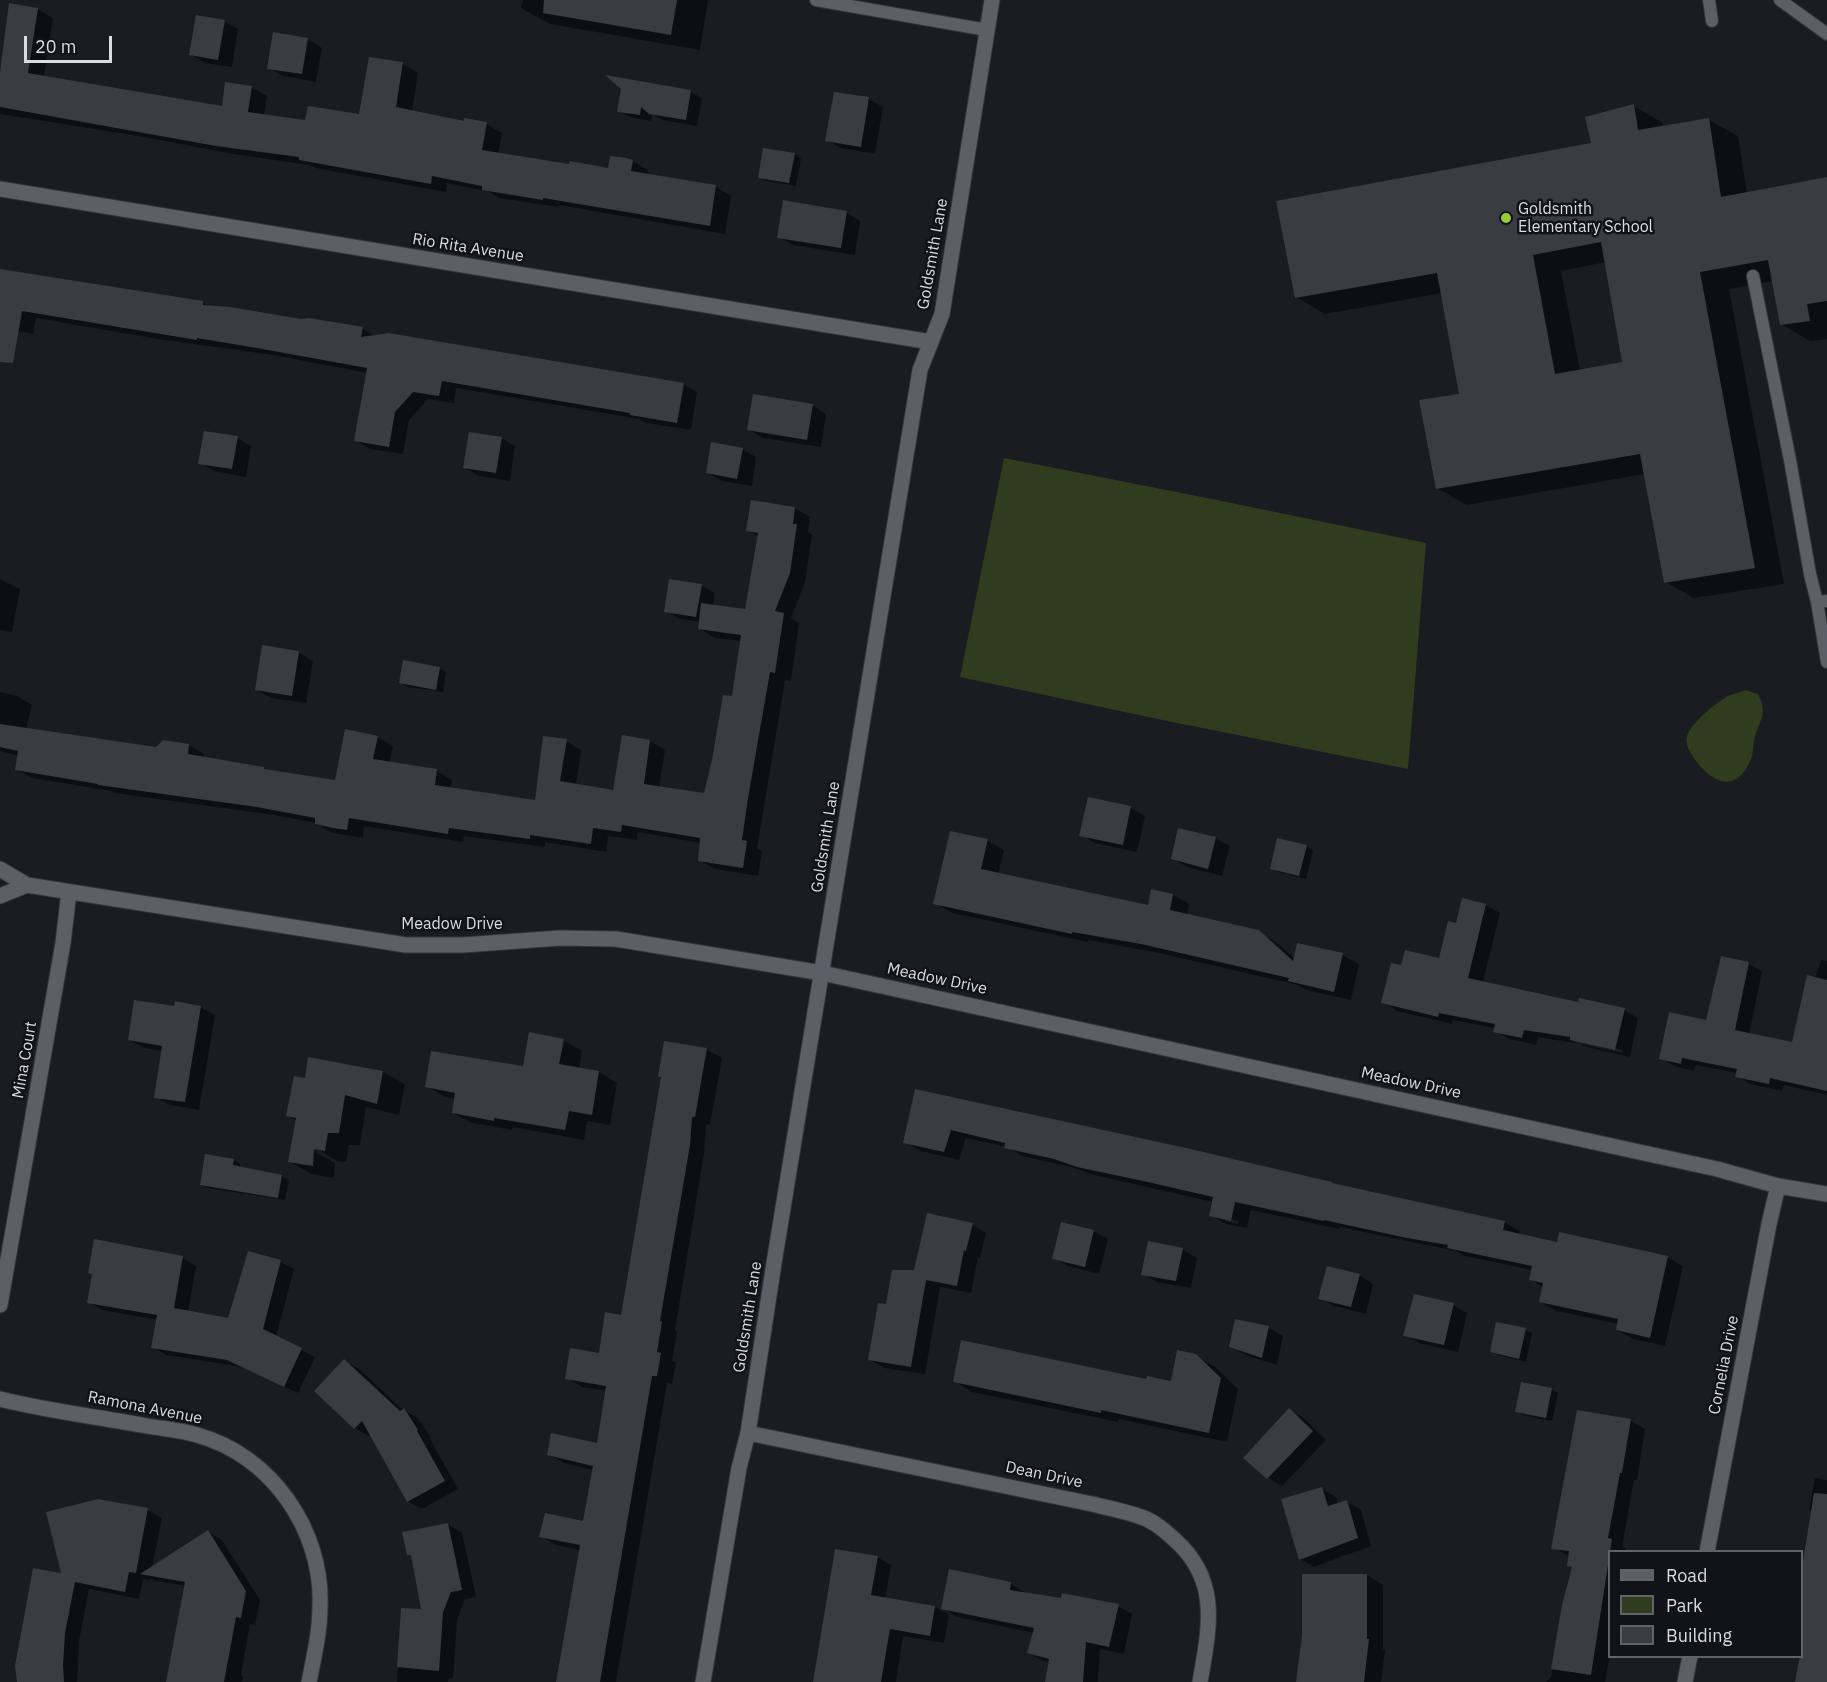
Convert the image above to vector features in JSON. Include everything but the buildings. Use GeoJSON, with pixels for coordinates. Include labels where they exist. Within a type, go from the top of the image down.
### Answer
{"type":"FeatureCollection","features":[{"type":"Feature","properties":{"kind":"street","name":"Goldsmith Lane"},"geometry":{"type":"LineString","coordinates":[[704,1682],[739,1468],[748,1433],[920,370],[942,314],[992,0]]}},
{"type":"Feature","properties":{"kind":"street","name":"Rio Rita Avenue"},"geometry":{"type":"LineString","coordinates":[[0,189],[931,342]]}},
{"type":"Feature","properties":{"kind":"street","name":"Meadow Drive"},"geometry":{"type":"LineString","coordinates":[[0,869],[27,885],[406,945],[463,945],[560,938],[616,939],[822,973],[1718,1169],[1779,1186],[1827,1194]]}},
{"type":"Feature","properties":{"kind":"street"},"geometry":{"type":"LineString","coordinates":[[0,896],[27,885]]}},
{"type":"Feature","properties":{"kind":"street","name":"Mina Court"},"geometry":{"type":"LineString","coordinates":[[0,1305],[63,943],[69,892]]}},
{"type":"Feature","properties":{"kind":"street","name":"Cornelia Drive"},"geometry":{"type":"LineString","coordinates":[[1707,1550],[1769,1224],[1779,1186]]}},
{"type":"Feature","properties":{"kind":"street","name":"Ramona Avenue"},"geometry":{"type":"LineString","coordinates":[[0,1399],[197,1435],[229,1448],[253,1463],[274,1482],[291,1504],[304,1527],[314,1552],[319,1578],[321,1605],[309,1682]]}},
{"type":"Feature","properties":{"kind":"street","name":"Dean Drive"},"geometry":{"type":"LineString","coordinates":[[748,1433],[1092,1504],[1142,1517],[1161,1527],[1184,1548],[1196,1566],[1204,1586],[1209,1627],[1200,1682]]}},
{"type":"Feature","properties":{"kind":"street"},"geometry":{"type":"LineString","coordinates":[[1685,1682],[1690,1658]]}},
{"type":"Feature","properties":{"kind":"lane"},"geometry":{"type":"LineString","coordinates":[[816,0],[987,30]]}},
{"type":"Feature","properties":{"kind":"lane"},"geometry":{"type":"LineString","coordinates":[[1709,0],[1712,21]]}},
{"type":"Feature","properties":{"kind":"lane"},"geometry":{"type":"LineString","coordinates":[[1780,0],[1827,34]]}},
{"type":"Feature","properties":{"kind":"lane"},"geometry":{"type":"LineString","coordinates":[[1753,276],[1810,574],[1822,602],[1827,662]]}},
{"type":"Feature","properties":{"kind":"green space"},"geometry":{"type":"Polygon","coordinates":[[[1004,458],[1426,543],[1408,769],[960,677],[1004,458]]]}},
{"type":"Feature","properties":{"kind":"green space"},"geometry":{"type":"Polygon","coordinates":[[[1746,690],[1758,694],[1763,707],[1752,757],[1739,778],[1731,781],[1716,779],[1708,774],[1694,758],[1688,748],[1687,737],[1693,726],[1710,709],[1728,696],[1746,690]]]}},
{"type":"Feature","properties":{"kind":"place","name":"Goldsmith Elementary School"},"geometry":{"type":"Point","coordinates":[1506,218]}}]}
